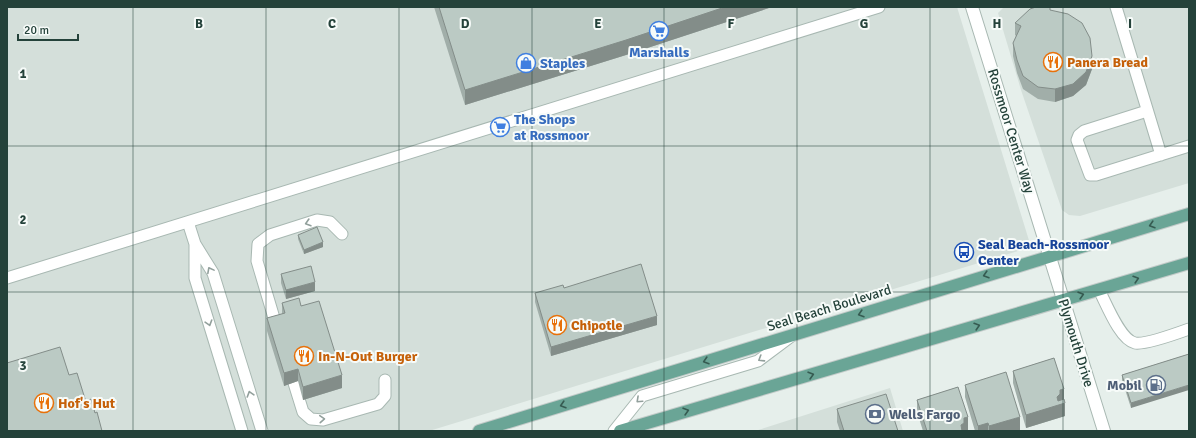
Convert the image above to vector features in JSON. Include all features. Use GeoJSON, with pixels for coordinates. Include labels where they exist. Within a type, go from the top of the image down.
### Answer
{"type":"FeatureCollection","features":[{"type":"Feature","properties":{"kind":"main road","name":"Seal Beach Boulevard"},"geometry":{"type":"LineString","coordinates":[[479,431],[1050,255],[1189,214]]}},
{"type":"Feature","properties":{"kind":"main road"},"geometry":{"type":"LineString","coordinates":[[620,431],[1189,263]]}},
{"type":"Feature","properties":{"kind":"street","name":"Rossmoor Center Way"},"geometry":{"type":"LineString","coordinates":[[972,7],[1050,255]]}},
{"type":"Feature","properties":{"kind":"street","name":"Plymouth Drive"},"geometry":{"type":"LineString","coordinates":[[1050,255],[1104,431]]}},
{"type":"Feature","properties":{"kind":"lane"},"geometry":{"type":"LineString","coordinates":[[7,278],[879,7]]}},
{"type":"Feature","properties":{"kind":"lane"},"geometry":{"type":"LineString","coordinates":[[1116,7],[1161,155]]}},
{"type":"Feature","properties":{"kind":"lane"},"geometry":{"type":"LineString","coordinates":[[1147,111],[1084,131],[1079,134],[1077,140],[1090,175],[1096,175],[1189,146]]}},
{"type":"Feature","properties":{"kind":"lane"},"geometry":{"type":"LineString","coordinates":[[277,328],[257,261],[258,244],[270,235],[318,220],[330,222],[342,234]]}},
{"type":"Feature","properties":{"kind":"lane"},"geometry":{"type":"LineString","coordinates":[[188,222],[195,244],[213,273],[262,431]]}},
{"type":"Feature","properties":{"kind":"lane"},"geometry":{"type":"LineString","coordinates":[[195,244],[195,278],[242,431]]}},
{"type":"Feature","properties":{"kind":"lane"},"geometry":{"type":"LineString","coordinates":[[1099,290],[1124,337],[1135,343],[1155,340],[1189,329]]}},
{"type":"Feature","properties":{"kind":"lane"},"geometry":{"type":"LineString","coordinates":[[614,431],[642,396],[758,361],[792,335]]}},
{"type":"Feature","properties":{"kind":"lane"},"geometry":{"type":"LineString","coordinates":[[294,382],[303,412],[311,419],[323,420],[378,404],[385,396],[385,380]]}},
{"type":"Feature","properties":{"kind":"shaded area","name":"The Shops at Rossmoor"},"geometry":{"type":"Polygon","coordinates":[[[7,7],[957,7],[1031,247],[429,431],[7,431],[7,7]]]}},
{"type":"Feature","properties":{"kind":"shaded area"},"geometry":{"type":"Polygon","coordinates":[[[1004,7],[1189,7],[1189,183],[1080,216],[1069,215],[1062,210],[1021,90],[998,13],[1004,7]]]}},
{"type":"Feature","properties":{"kind":"shaded area"},"geometry":{"type":"Polygon","coordinates":[[[890,388],[903,431],[755,431],[890,388]]]}},
{"type":"Feature","properties":{"kind":"building","name":"Staples"},"geometry":{"type":"Polygon","coordinates":[[[439,7],[725,7],[626,40],[465,90],[439,7]]]}},
{"type":"Feature","properties":{"kind":"building","name":"Panera Bread"},"geometry":{"type":"Polygon","coordinates":[[[1036,7],[1050,7],[1050,10],[1068,14],[1082,23],[1090,38],[1092,56],[1086,72],[1073,84],[1055,89],[1038,87],[1023,76],[1013,43],[1021,26],[1015,23],[1030,9],[1036,7]]]}},
{"type":"Feature","properties":{"kind":"building"},"geometry":{"type":"Polygon","coordinates":[[[317,227],[323,242],[304,250],[298,235],[317,227]]]}},
{"type":"Feature","properties":{"kind":"building"},"geometry":{"type":"Polygon","coordinates":[[[641,264],[657,316],[551,347],[535,293],[563,285],[564,288],[641,264]]]}},
{"type":"Feature","properties":{"kind":"building"},"geometry":{"type":"Polygon","coordinates":[[[311,266],[315,282],[286,290],[281,274],[311,266]]]}},
{"type":"Feature","properties":{"kind":"building","name":"In-N-Out Burger"},"geometry":{"type":"Polygon","coordinates":[[[299,298],[301,306],[319,301],[342,375],[303,387],[298,369],[284,373],[267,318],[285,313],[282,303],[299,298]]]}},
{"type":"Feature","properties":{"kind":"building","name":"Hof's Hut"},"geometry":{"type":"Polygon","coordinates":[[[60,347],[69,375],[77,373],[86,402],[91,399],[95,413],[97,412],[102,431],[7,431],[7,363],[60,347]]]}},
{"type":"Feature","properties":{"kind":"building","name":"Mobil"},"geometry":{"type":"Polygon","coordinates":[[[1189,354],[1189,385],[1131,403],[1122,375],[1189,354]]]}},
{"type":"Feature","properties":{"kind":"building"},"geometry":{"type":"Polygon","coordinates":[[[1054,358],[1064,389],[1060,390],[1060,394],[1057,397],[1058,401],[1064,399],[1065,403],[1026,415],[1013,371],[1054,358]]]}},
{"type":"Feature","properties":{"kind":"building"},"geometry":{"type":"Polygon","coordinates":[[[1006,372],[1020,417],[989,426],[988,423],[978,426],[965,385],[1006,372]]]}},
{"type":"Feature","properties":{"kind":"building"},"geometry":{"type":"Polygon","coordinates":[[[958,387],[968,417],[964,418],[964,423],[961,425],[962,431],[927,431],[917,400],[958,387]]]}},
{"type":"Feature","properties":{"kind":"building"},"geometry":{"type":"Polygon","coordinates":[[[886,394],[898,431],[844,431],[837,409],[886,394]]]}},
{"type":"Feature","properties":{"kind":"place","name":"Marshalls"},"geometry":{"type":"Point","coordinates":[659,31]}},
{"type":"Feature","properties":{"kind":"place","name":"Panera Bread"},"geometry":{"type":"Point","coordinates":[1053,62]}},
{"type":"Feature","properties":{"kind":"place","name":"Staples"},"geometry":{"type":"Point","coordinates":[526,63]}},
{"type":"Feature","properties":{"kind":"place","name":"The Shops at Rossmoor"},"geometry":{"type":"Point","coordinates":[500,127]}},
{"type":"Feature","properties":{"kind":"place","name":"Seal Beach-Rossmoor Center"},"geometry":{"type":"Point","coordinates":[964,252]}},
{"type":"Feature","properties":{"kind":"place","name":"Chipotle"},"geometry":{"type":"Point","coordinates":[557,325]}},
{"type":"Feature","properties":{"kind":"place","name":"In-N-Out Burger"},"geometry":{"type":"Point","coordinates":[304,356]}},
{"type":"Feature","properties":{"kind":"place","name":"Mobil"},"geometry":{"type":"Point","coordinates":[1156,385]}},
{"type":"Feature","properties":{"kind":"place","name":"Hof's Hut"},"geometry":{"type":"Point","coordinates":[44,403]}},
{"type":"Feature","properties":{"kind":"place","name":"Wells Fargo"},"geometry":{"type":"Point","coordinates":[875,414]}}]}
